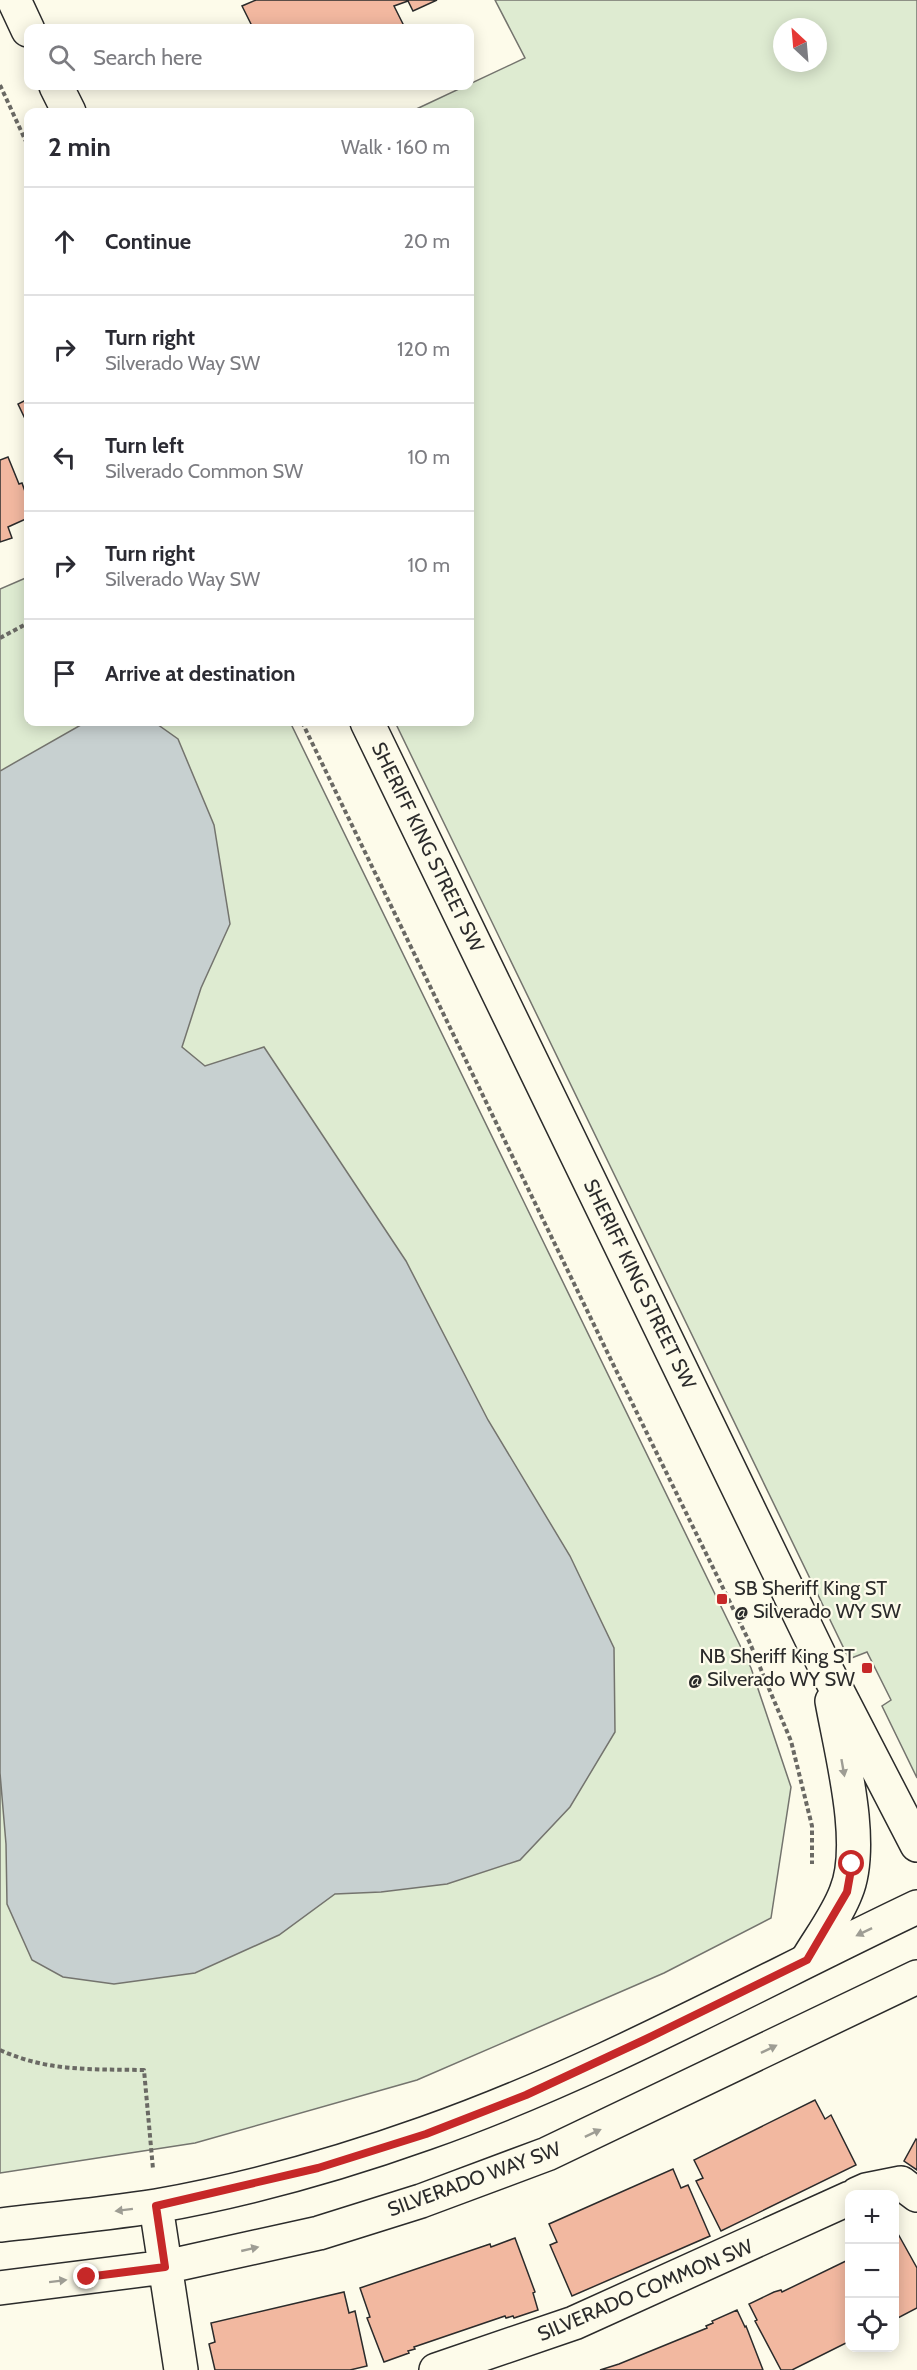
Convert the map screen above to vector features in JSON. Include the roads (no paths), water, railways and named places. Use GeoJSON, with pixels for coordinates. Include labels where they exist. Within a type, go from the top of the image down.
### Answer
{"type":"FeatureCollection","features":[{"type":"Feature","properties":{"kind":"street"},"geometry":{"type":"LineString","coordinates":[[14,0],[25,24]]}},
{"type":"Feature","properties":{"kind":"street"},"geometry":{"type":"LineString","coordinates":[[58,90],[67,108]]}},
{"type":"Feature","properties":{"kind":"street","name":"SHERIFF KING STREET SW"},"geometry":{"type":"LineString","coordinates":[[369,726],[826,1669],[917,1845]]}},
{"type":"Feature","properties":{"kind":"street"},"geometry":{"type":"LineString","coordinates":[[807,1960],[847,1892],[852,1864],[853,1825],[826,1669]]}},
{"type":"Feature","properties":{"kind":"street"},"geometry":{"type":"LineString","coordinates":[[0,2225],[156,2206],[318,2168],[426,2134],[526,2095],[588,2067],[917,1907]]}},
{"type":"Feature","properties":{"kind":"street","name":"SILVERADO WAY SW"},"geometry":{"type":"LineString","coordinates":[[0,2288],[165,2267],[319,2233],[421,2201],[547,2154],[917,1977]]}},
{"type":"Feature","properties":{"kind":"street"},"geometry":{"type":"LineString","coordinates":[[866,2190],[901,2184],[917,2195]]}},
{"type":"Feature","properties":{"kind":"street","name":"SILVERADO COMMON SW"},"geometry":{"type":"LineString","coordinates":[[436,2370],[574,2323],[845,2200]]}},
{"type":"Feature","properties":{"kind":"street"},"geometry":{"type":"LineString","coordinates":[[156,2206],[181,2370]]}},
{"type":"Feature","properties":{"kind":"place","name":"SB Sheriff King ST @ Silverado WY SW"},"geometry":{"type":"Point","coordinates":[722,1599]}},
{"type":"Feature","properties":{"kind":"place","name":"NB Sheriff King ST @ Silverado WY SW"},"geometry":{"type":"Point","coordinates":[867,1668]}}]}
